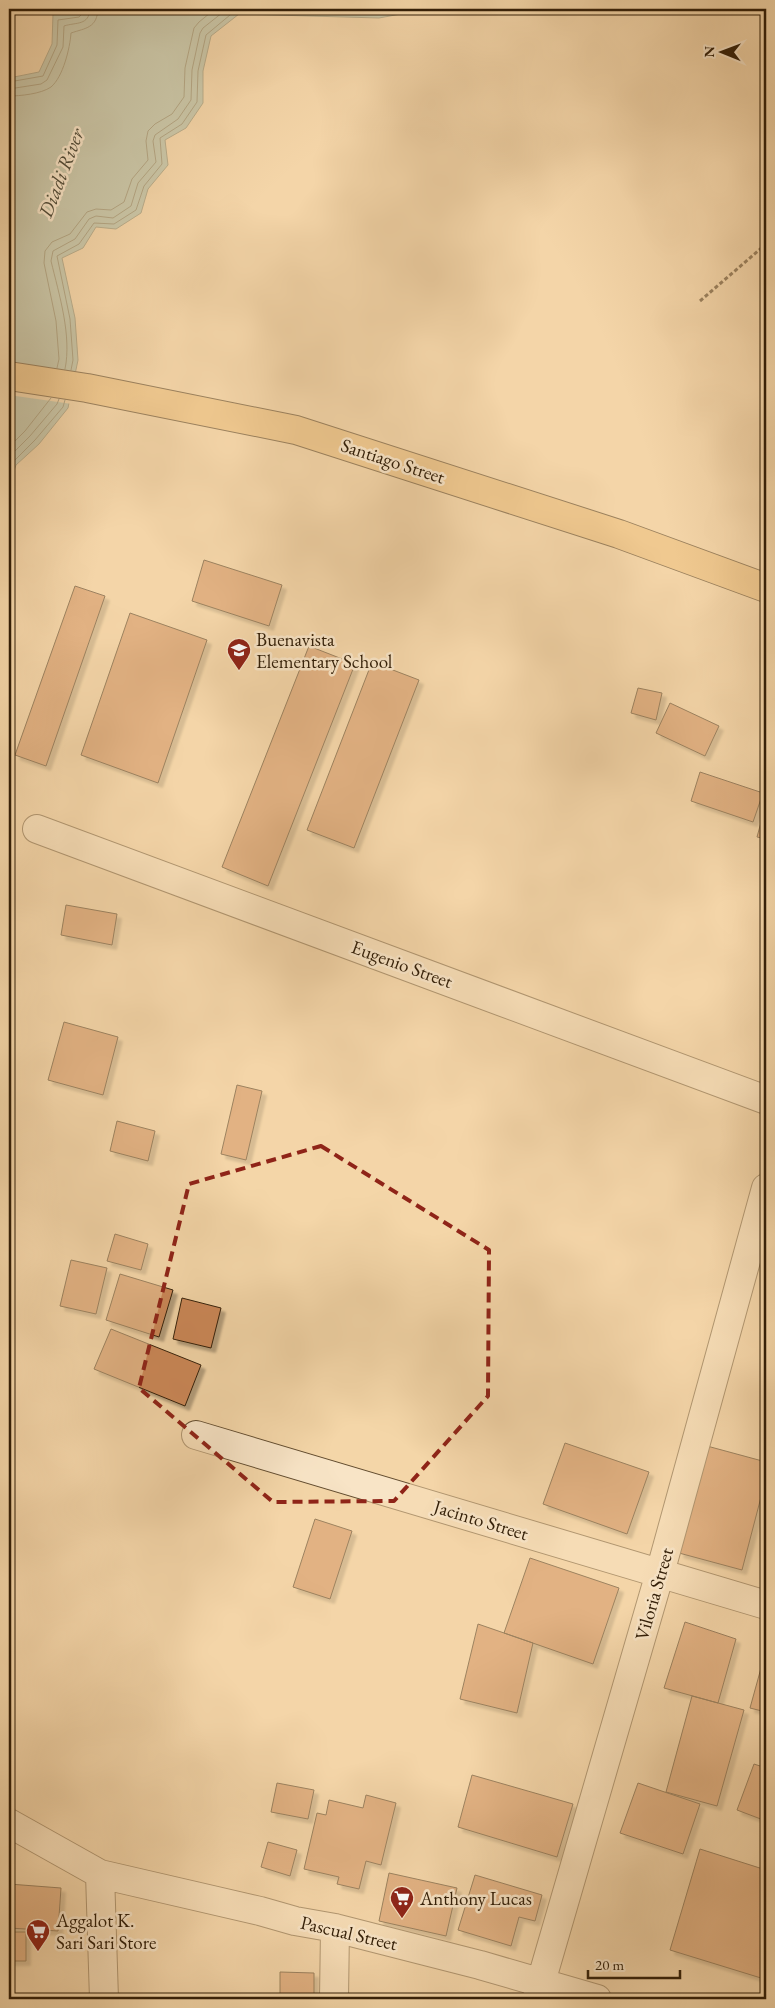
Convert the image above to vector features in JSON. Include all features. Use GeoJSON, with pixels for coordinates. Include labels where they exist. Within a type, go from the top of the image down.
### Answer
{"type":"FeatureCollection","features":[{"type":"Feature","properties":{"kind":"main road","name":"Santiago Street"},"geometry":{"type":"LineString","coordinates":[[9,376],[87,388],[296,430],[619,534],[766,588]]}},
{"type":"Feature","properties":{"kind":"street","name":"Eugenio Street"},"geometry":{"type":"LineString","coordinates":[[38,829],[766,1100]]}},
{"type":"Feature","properties":{"kind":"street","name":"Viloria Street"},"geometry":{"type":"LineString","coordinates":[[539,1991],[660,1573],[766,1188]]}},
{"type":"Feature","properties":{"kind":"street","name":"Jacinto Street"},"geometry":{"type":"LineString","coordinates":[[196,1436],[766,1605]]}},
{"type":"Feature","properties":{"kind":"street","name":"Pascual Street"},"geometry":{"type":"LineString","coordinates":[[9,1823],[100,1874],[260,1911],[295,1921],[335,1928],[539,1991],[597,1999]]}},
{"type":"Feature","properties":{"kind":"street"},"geometry":{"type":"LineString","coordinates":[[100,1874],[104,1999]]}},
{"type":"Feature","properties":{"kind":"street"},"geometry":{"type":"LineString","coordinates":[[334,1999],[335,1928]]}},
{"type":"Feature","properties":{"kind":"path"},"geometry":{"type":"LineString","coordinates":[[700,301],[766,244]]}},
{"type":"Feature","properties":{"kind":"highlighted area"},"geometry":{"type":"Polygon","coordinates":[[[321,1146],[489,1250],[488,1396],[394,1501],[273,1502],[139,1388],[189,1184],[321,1146]]]}},
{"type":"Feature","properties":{"kind":"water","name":"Diadi River"},"geometry":{"type":"Polygon","coordinates":[[[80,9],[428,9],[379,18],[239,14],[211,36],[203,71],[203,103],[186,128],[165,140],[168,165],[148,189],[141,213],[116,229],[96,227],[83,248],[62,258],[75,318],[78,360],[68,408],[39,444],[16,465],[9,484],[9,78],[39,72],[52,44],[53,14],[78,13],[80,9]]]}},
{"type":"Feature","properties":{"kind":"pier"},"geometry":{"type":"Polygon","coordinates":[[[9,362],[78,372],[72,404],[9,395],[9,362]]]}},
{"type":"Feature","properties":{"kind":"building"},"geometry":{"type":"Polygon","coordinates":[[[204,560],[282,585],[269,626],[192,601],[204,560]]]}},
{"type":"Feature","properties":{"kind":"building"},"geometry":{"type":"Polygon","coordinates":[[[75,586],[105,596],[46,766],[15,755],[75,586]]]}},
{"type":"Feature","properties":{"kind":"building"},"geometry":{"type":"Polygon","coordinates":[[[130,613],[207,640],[158,783],[81,755],[130,613]]]}},
{"type":"Feature","properties":{"kind":"building"},"geometry":{"type":"Polygon","coordinates":[[[309,646],[355,664],[268,886],[222,867],[309,646]]]}},
{"type":"Feature","properties":{"kind":"building"},"geometry":{"type":"Polygon","coordinates":[[[372,662],[419,680],[354,848],[307,830],[372,662]]]}},
{"type":"Feature","properties":{"kind":"building"},"geometry":{"type":"Polygon","coordinates":[[[638,688],[662,693],[656,720],[631,713],[638,688]]]}},
{"type":"Feature","properties":{"kind":"building"},"geometry":{"type":"Polygon","coordinates":[[[670,703],[719,726],[705,756],[656,733],[670,703]]]}},
{"type":"Feature","properties":{"kind":"building"},"geometry":{"type":"Polygon","coordinates":[[[700,772],[763,793],[753,822],[691,801],[700,772]]]}},
{"type":"Feature","properties":{"kind":"building"},"geometry":{"type":"Polygon","coordinates":[[[766,804],[766,839],[757,837],[766,804]]]}},
{"type":"Feature","properties":{"kind":"building"},"geometry":{"type":"Polygon","coordinates":[[[66,905],[117,914],[112,945],[61,935],[66,905]]]}},
{"type":"Feature","properties":{"kind":"building"},"geometry":{"type":"Polygon","coordinates":[[[64,1022],[118,1037],[103,1095],[48,1080],[64,1022]]]}},
{"type":"Feature","properties":{"kind":"building"},"geometry":{"type":"Polygon","coordinates":[[[237,1085],[262,1091],[246,1160],[221,1154],[237,1085]]]}},
{"type":"Feature","properties":{"kind":"building"},"geometry":{"type":"Polygon","coordinates":[[[117,1121],[155,1131],[148,1161],[110,1151],[117,1121]]]}},
{"type":"Feature","properties":{"kind":"building"},"geometry":{"type":"Polygon","coordinates":[[[115,1234],[148,1244],[141,1270],[107,1261],[115,1234]]]}},
{"type":"Feature","properties":{"kind":"building"},"geometry":{"type":"Polygon","coordinates":[[[71,1260],[107,1268],[96,1314],[60,1306],[71,1260]]]}},
{"type":"Feature","properties":{"kind":"building"},"geometry":{"type":"Polygon","coordinates":[[[120,1274],[173,1290],[159,1337],[106,1320],[120,1274]]]}},
{"type":"Feature","properties":{"kind":"building"},"geometry":{"type":"Polygon","coordinates":[[[182,1298],[221,1308],[211,1348],[173,1339],[182,1298]]]}},
{"type":"Feature","properties":{"kind":"building"},"geometry":{"type":"Polygon","coordinates":[[[111,1329],[201,1365],[185,1406],[94,1369],[111,1329]]]}},
{"type":"Feature","properties":{"kind":"building"},"geometry":{"type":"Polygon","coordinates":[[[565,1443],[649,1472],[627,1534],[543,1504],[565,1443]]]}},
{"type":"Feature","properties":{"kind":"building"},"geometry":{"type":"Polygon","coordinates":[[[707,1446],[766,1462],[766,1478],[742,1570],[679,1553],[707,1446]]]}},
{"type":"Feature","properties":{"kind":"building"},"geometry":{"type":"Polygon","coordinates":[[[315,1519],[352,1531],[330,1599],[293,1587],[315,1519]]]}},
{"type":"Feature","properties":{"kind":"building"},"geometry":{"type":"Polygon","coordinates":[[[530,1558],[619,1588],[593,1664],[504,1633],[530,1558]]]}},
{"type":"Feature","properties":{"kind":"building"},"geometry":{"type":"Polygon","coordinates":[[[685,1622],[736,1639],[718,1703],[664,1688],[685,1622]]]}},
{"type":"Feature","properties":{"kind":"building"},"geometry":{"type":"Polygon","coordinates":[[[478,1624],[533,1643],[517,1713],[460,1699],[478,1624]]]}},
{"type":"Feature","properties":{"kind":"building"},"geometry":{"type":"Polygon","coordinates":[[[766,1650],[766,1712],[750,1708],[766,1650]]]}},
{"type":"Feature","properties":{"kind":"building"},"geometry":{"type":"Polygon","coordinates":[[[692,1696],[744,1710],[717,1806],[666,1792],[692,1696]]]}},
{"type":"Feature","properties":{"kind":"building"},"geometry":{"type":"Polygon","coordinates":[[[754,1764],[766,1768],[766,1821],[737,1810],[754,1764]]]}},
{"type":"Feature","properties":{"kind":"building"},"geometry":{"type":"Polygon","coordinates":[[[472,1775],[573,1804],[557,1857],[458,1827],[472,1775]]]}},
{"type":"Feature","properties":{"kind":"building"},"geometry":{"type":"Polygon","coordinates":[[[277,1783],[314,1790],[308,1819],[271,1812],[277,1783]]]}},
{"type":"Feature","properties":{"kind":"building"},"geometry":{"type":"Polygon","coordinates":[[[638,1783],[700,1804],[683,1854],[620,1833],[638,1783]]]}},
{"type":"Feature","properties":{"kind":"building"},"geometry":{"type":"Polygon","coordinates":[[[366,1795],[396,1803],[381,1865],[366,1861],[359,1889],[337,1884],[339,1877],[304,1869],[317,1813],[326,1815],[329,1800],[363,1808],[366,1795]]]}},
{"type":"Feature","properties":{"kind":"building"},"geometry":{"type":"Polygon","coordinates":[[[268,1842],[297,1850],[290,1876],[261,1867],[268,1842]]]}},
{"type":"Feature","properties":{"kind":"building"},"geometry":{"type":"Polygon","coordinates":[[[700,1849],[766,1870],[766,1961],[761,1978],[670,1950],[700,1849]]]}},
{"type":"Feature","properties":{"kind":"building"},"geometry":{"type":"Polygon","coordinates":[[[389,1873],[457,1888],[446,1936],[379,1921],[389,1873]]]}},
{"type":"Feature","properties":{"kind":"building"},"geometry":{"type":"Polygon","coordinates":[[[475,1875],[542,1895],[535,1921],[519,1917],[511,1946],[458,1930],[475,1875]]]}},
{"type":"Feature","properties":{"kind":"building"},"geometry":{"type":"Polygon","coordinates":[[[9,1884],[61,1888],[58,1931],[9,1928],[9,1884]]]}},
{"type":"Feature","properties":{"kind":"building"},"geometry":{"type":"Polygon","coordinates":[[[9,1932],[26,1932],[26,1961],[9,1961],[9,1932]]]}},
{"type":"Feature","properties":{"kind":"building"},"geometry":{"type":"Polygon","coordinates":[[[280,1972],[314,1973],[314,1999],[280,1999],[280,1972]]]}},
{"type":"Feature","properties":{"kind":"place","name":"Buenavista Elementary School"},"geometry":{"type":"Point","coordinates":[239,671]}},
{"type":"Feature","properties":{"kind":"place","name":"Anthony Lucas"},"geometry":{"type":"Point","coordinates":[402,1919]}},
{"type":"Feature","properties":{"kind":"place","name":"Aggalot K. Sari Sari Store"},"geometry":{"type":"Point","coordinates":[38,1952]}}]}
